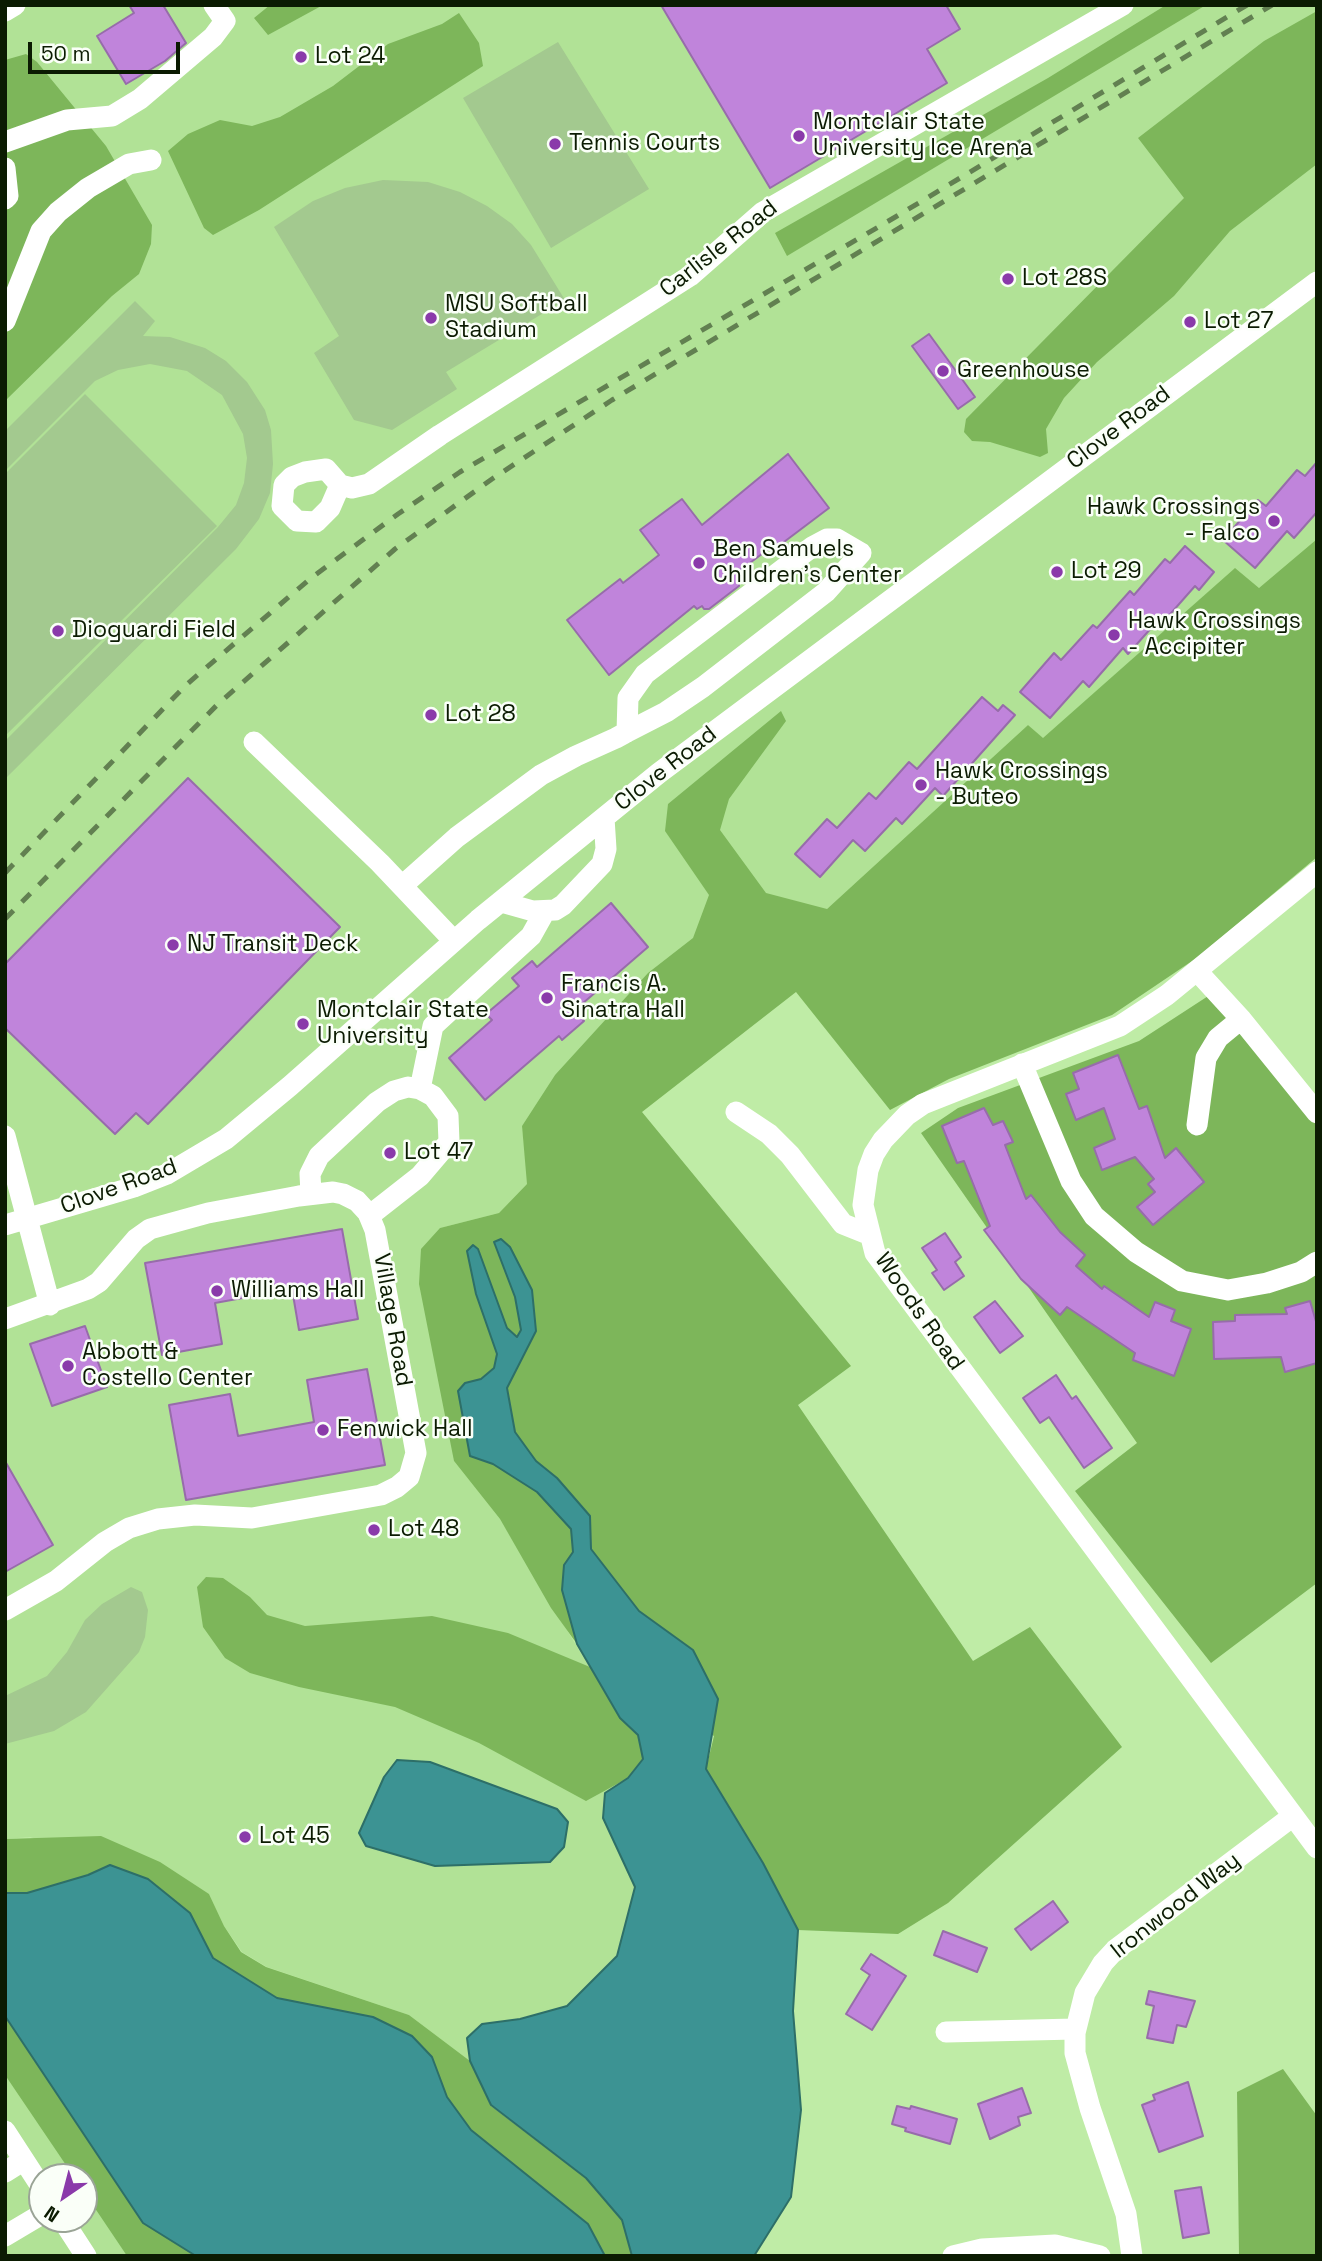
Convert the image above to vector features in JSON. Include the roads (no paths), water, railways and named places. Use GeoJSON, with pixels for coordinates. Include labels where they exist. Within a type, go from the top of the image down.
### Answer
{"type":"FeatureCollection","features":[{"type":"Feature","properties":{"kind":"street"},"geometry":{"type":"LineString","coordinates":[[5,11],[15,5]]}},
{"type":"Feature","properties":{"kind":"street","name":"Carlisle Road"},"geometry":{"type":"LineString","coordinates":[[340,485],[352,488],[369,484],[440,435],[690,276],[763,212],[1123,5]]}},
{"type":"Feature","properties":{"kind":"street"},"geometry":{"type":"LineString","coordinates":[[5,142],[67,120],[112,116],[140,99],[213,37],[220,13]]}},
{"type":"Feature","properties":{"kind":"street"},"geometry":{"type":"LineString","coordinates":[[5,321],[41,230],[88,188],[129,164],[151,160]]}},
{"type":"Feature","properties":{"kind":"street"},"geometry":{"type":"LineString","coordinates":[[5,168],[8,195],[5,199]]}},
{"type":"Feature","properties":{"kind":"street","name":"Clove Road"},"geometry":{"type":"LineString","coordinates":[[5,1225],[166,1174],[226,1139],[454,941],[669,765],[1317,282]]}},
{"type":"Feature","properties":{"kind":"street"},"geometry":{"type":"LineString","coordinates":[[326,469],[340,485],[330,508],[316,522],[297,521],[282,506],[284,485],[292,477],[326,469]]}},
{"type":"Feature","properties":{"kind":"street"},"geometry":{"type":"LineString","coordinates":[[402,886],[457,837],[541,775],[627,732],[667,712],[703,687],[826,592],[861,553],[837,539],[827,539],[812,547],[656,665],[635,686],[628,698],[627,732]]}},
{"type":"Feature","properties":{"kind":"street"},"geometry":{"type":"LineString","coordinates":[[254,741],[402,886],[454,941]]}},
{"type":"Feature","properties":{"kind":"street"},"geometry":{"type":"LineString","coordinates":[[501,902],[545,911],[555,910],[563,905],[602,864],[606,849],[604,818]]}},
{"type":"Feature","properties":{"kind":"street","name":"Woods Road"},"geometry":{"type":"LineString","coordinates":[[1317,872],[1167,995],[1110,1031],[923,1104],[894,1127],[883,1140],[868,1170],[863,1205],[868,1234],[875,1253],[948,1355],[1317,1848]]}},
{"type":"Feature","properties":{"kind":"street"},"geometry":{"type":"LineString","coordinates":[[420,1089],[433,1026],[531,936],[545,911]]}},
{"type":"Feature","properties":{"kind":"street"},"geometry":{"type":"LineString","coordinates":[[1197,971],[1241,1019],[1317,1113]]}},
{"type":"Feature","properties":{"kind":"street"},"geometry":{"type":"LineString","coordinates":[[1197,1125],[1206,1058],[1218,1038],[1241,1019]]}},
{"type":"Feature","properties":{"kind":"street"},"geometry":{"type":"LineString","coordinates":[[1022,1064],[1070,1181],[1094,1216],[1136,1252],[1182,1281],[1228,1290],[1267,1283],[1301,1272],[1317,1262]]}},
{"type":"Feature","properties":{"kind":"street"},"geometry":{"type":"LineString","coordinates":[[5,1319],[50,1305],[99,1282],[130,1245],[150,1229],[208,1213],[311,1194],[342,1194],[357,1201],[369,1216],[439,1158],[449,1142],[448,1116],[433,1096],[420,1089],[408,1087],[377,1102],[318,1156],[310,1174],[311,1194]]}},
{"type":"Feature","properties":{"kind":"street"},"geometry":{"type":"LineString","coordinates":[[736,1112],[769,1134],[790,1155],[843,1224],[868,1234]]}},
{"type":"Feature","properties":{"kind":"street"},"geometry":{"type":"LineString","coordinates":[[5,1136],[50,1305]]}},
{"type":"Feature","properties":{"kind":"street","name":"Village Road"},"geometry":{"type":"LineString","coordinates":[[5,1610],[56,1581],[105,1542],[129,1528],[158,1519],[195,1515],[252,1518],[368,1497],[389,1492],[409,1477],[416,1453],[375,1230],[369,1216]]}},
{"type":"Feature","properties":{"kind":"street","name":"Ironwood Way"},"geometry":{"type":"LineString","coordinates":[[1132,2256],[1126,2214],[1075,2053],[1076,2029],[1092,1978],[1115,1950],[1293,1816]]}},
{"type":"Feature","properties":{"kind":"street"},"geometry":{"type":"LineString","coordinates":[[946,2032],[1076,2029]]}},
{"type":"Feature","properties":{"kind":"street"},"geometry":{"type":"LineString","coordinates":[[5,2131],[28,2166]]}},
{"type":"Feature","properties":{"kind":"street"},"geometry":{"type":"LineString","coordinates":[[5,2172],[24,2160]]}},
{"type":"Feature","properties":{"kind":"street"},"geometry":{"type":"LineString","coordinates":[[5,2236],[28,2222]]}},
{"type":"Feature","properties":{"kind":"street"},"geometry":{"type":"LineString","coordinates":[[70,2233],[81,2254]]}},
{"type":"Feature","properties":{"kind":"street"},"geometry":{"type":"LineString","coordinates":[[953,2256],[982,2249],[1055,2245],[1100,2256]]}},
{"type":"Feature","properties":{"kind":"water"},"geometry":{"type":"Polygon","coordinates":[[[501,1239],[510,1247],[532,1290],[536,1331],[507,1388],[515,1432],[536,1461],[557,1478],[590,1516],[591,1549],[639,1611],[693,1650],[718,1699],[706,1769],[763,1863],[798,1930],[793,2011],[801,2110],[791,2197],[754,2256],[632,2256],[622,2220],[586,2178],[491,2105],[470,2061],[467,2038],[482,2024],[520,2019],[567,2006],[617,1956],[635,1887],[603,1818],[605,1793],[628,1778],[643,1759],[638,1735],[620,1718],[577,1644],[562,1590],[564,1565],[573,1552],[571,1529],[537,1492],[493,1464],[470,1456],[458,1391],[465,1383],[481,1379],[494,1368],[497,1354],[476,1294],[467,1251],[473,1245],[478,1249],[507,1328],[517,1337],[521,1330],[515,1297],[494,1242],[501,1239]]]}},
{"type":"Feature","properties":{"kind":"water"},"geometry":{"type":"Polygon","coordinates":[[[397,1760],[430,1762],[557,1809],[568,1822],[564,1847],[550,1862],[435,1866],[366,1846],[359,1833],[384,1777],[397,1760]]]}},
{"type":"Feature","properties":{"kind":"water"},"geometry":{"type":"Polygon","coordinates":[[[110,1865],[148,1879],[190,1913],[213,1958],[277,1998],[373,2017],[412,2036],[432,2057],[447,2097],[471,2130],[588,2224],[605,2256],[196,2256],[143,2223],[5,2016],[5,1893],[27,1893],[88,1875],[110,1865]]]}},
{"type":"Feature","properties":{"kind":"railway"},"geometry":{"type":"LineString","coordinates":[[5,873],[186,685],[311,578],[398,514],[460,472],[897,216],[1247,5]]}},
{"type":"Feature","properties":{"kind":"railway"},"geometry":{"type":"LineString","coordinates":[[5,919],[218,704],[395,549],[492,479],[612,400],[1272,5]]}},
{"type":"Feature","properties":{"kind":"place","name":"Lot 24"},"geometry":{"type":"Point","coordinates":[301,57]}},
{"type":"Feature","properties":{"kind":"place","name":"Montclair State University Ice Arena"},"geometry":{"type":"Point","coordinates":[799,136]}},
{"type":"Feature","properties":{"kind":"place","name":"Tennis Courts"},"geometry":{"type":"Point","coordinates":[555,144]}},
{"type":"Feature","properties":{"kind":"place","name":"Lot 28S"},"geometry":{"type":"Point","coordinates":[1008,279]}},
{"type":"Feature","properties":{"kind":"place","name":"MSU Softball Stadium"},"geometry":{"type":"Point","coordinates":[431,318]}},
{"type":"Feature","properties":{"kind":"place","name":"Lot 27"},"geometry":{"type":"Point","coordinates":[1190,322]}},
{"type":"Feature","properties":{"kind":"place","name":"Greenhouse"},"geometry":{"type":"Point","coordinates":[943,371]}},
{"type":"Feature","properties":{"kind":"place","name":"Hawk Crossings - Falco"},"geometry":{"type":"Point","coordinates":[1274,521]}},
{"type":"Feature","properties":{"kind":"place","name":"Ben Samuels Children's Center"},"geometry":{"type":"Point","coordinates":[699,563]}},
{"type":"Feature","properties":{"kind":"place","name":"Lot 29"},"geometry":{"type":"Point","coordinates":[1057,572]}},
{"type":"Feature","properties":{"kind":"place","name":"Dioguardi Field"},"geometry":{"type":"Point","coordinates":[58,631]}},
{"type":"Feature","properties":{"kind":"place","name":"Hawk Crossings - Accipiter"},"geometry":{"type":"Point","coordinates":[1114,635]}},
{"type":"Feature","properties":{"kind":"place","name":"Lot 28"},"geometry":{"type":"Point","coordinates":[431,715]}},
{"type":"Feature","properties":{"kind":"place","name":"Hawk Crossings - Buteo"},"geometry":{"type":"Point","coordinates":[921,785]}},
{"type":"Feature","properties":{"kind":"place","name":"NJ Transit Deck"},"geometry":{"type":"Point","coordinates":[173,945]}},
{"type":"Feature","properties":{"kind":"place","name":"Francis A. Sinatra Hall"},"geometry":{"type":"Point","coordinates":[547,998]}},
{"type":"Feature","properties":{"kind":"place","name":"Montclair State University"},"geometry":{"type":"Point","coordinates":[303,1024]}},
{"type":"Feature","properties":{"kind":"place","name":"Lot 47"},"geometry":{"type":"Point","coordinates":[390,1153]}},
{"type":"Feature","properties":{"kind":"place","name":"Williams Hall"},"geometry":{"type":"Point","coordinates":[217,1291]}},
{"type":"Feature","properties":{"kind":"place","name":"Abbott & Costello Center"},"geometry":{"type":"Point","coordinates":[68,1366]}},
{"type":"Feature","properties":{"kind":"place","name":"Fenwick Hall"},"geometry":{"type":"Point","coordinates":[323,1430]}},
{"type":"Feature","properties":{"kind":"place","name":"Lot 48"},"geometry":{"type":"Point","coordinates":[374,1530]}},
{"type":"Feature","properties":{"kind":"place","name":"Lot 45"},"geometry":{"type":"Point","coordinates":[245,1837]}}]}
